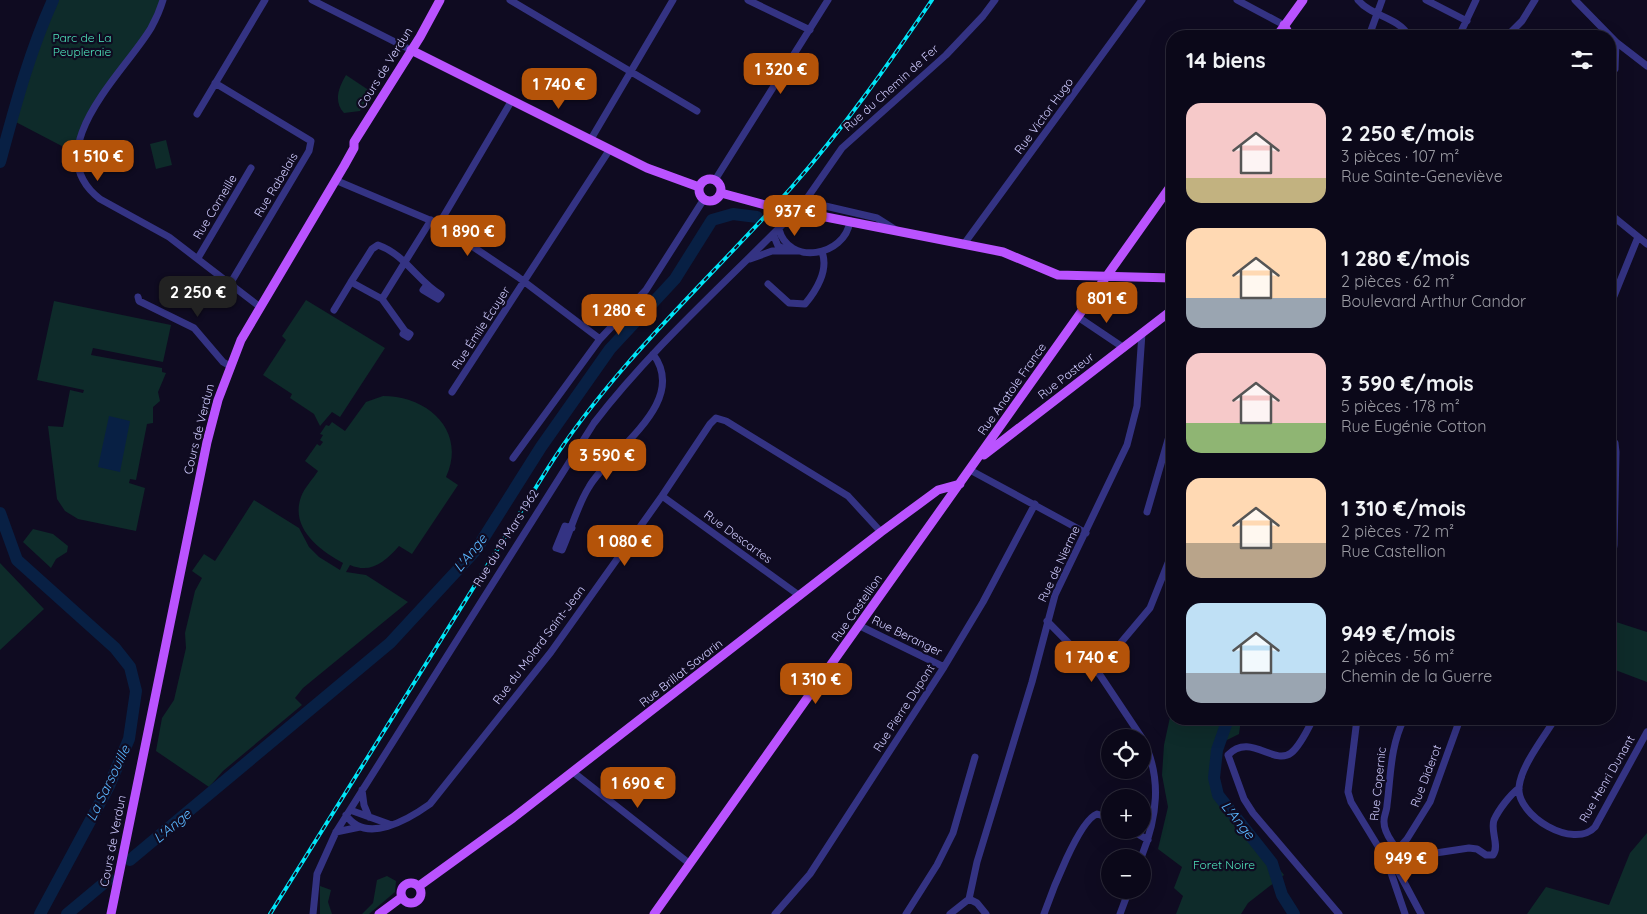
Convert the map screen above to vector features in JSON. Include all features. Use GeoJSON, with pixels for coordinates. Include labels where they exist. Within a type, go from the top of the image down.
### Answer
{"type":"FeatureCollection","features":[{"type":"Feature","properties":{"kind":"main road","name":"Cours de Verdun"},"geometry":{"type":"LineString","coordinates":[[111,914],[207,442],[230,366],[241,340],[354,148],[354,142],[440,0]]}},
{"type":"Feature","properties":{"kind":"main road"},"geometry":{"type":"LineString","coordinates":[[1281,30],[1303,0]]}},
{"type":"Feature","properties":{"kind":"main road"},"geometry":{"type":"LineString","coordinates":[[1284,26],[1286,30]]}},
{"type":"Feature","properties":{"kind":"main road"},"geometry":{"type":"LineString","coordinates":[[411,50],[424,59],[512,100],[658,173],[699,187]]}},
{"type":"Feature","properties":{"kind":"main road"},"geometry":{"type":"LineString","coordinates":[[699,187],[706,180],[715,180],[720,184],[721,193]]}},
{"type":"Feature","properties":{"kind":"main road"},"geometry":{"type":"LineString","coordinates":[[699,187],[700,194],[704,199],[712,201],[721,193]]}},
{"type":"Feature","properties":{"kind":"main road","name":"Rue Anatole France"},"geometry":{"type":"LineString","coordinates":[[976,462],[1166,192]]}},
{"type":"Feature","properties":{"kind":"main road"},"geometry":{"type":"LineString","coordinates":[[721,193],[765,205],[1003,252],[1058,276],[1166,278]]}},
{"type":"Feature","properties":{"kind":"main road","name":"Rue Pasteur"},"geometry":{"type":"LineString","coordinates":[[976,462],[1166,315]]}},
{"type":"Feature","properties":{"kind":"main road","name":"Rue Castellion"},"geometry":{"type":"LineString","coordinates":[[654,914],[976,462]]}},
{"type":"Feature","properties":{"kind":"main road","name":"Rue Brillat Savarin"},"geometry":{"type":"LineString","coordinates":[[419,886],[513,818],[881,532],[938,490],[960,484]]}},
{"type":"Feature","properties":{"kind":"main road","name":"Rue Brillat Savarin"},"geometry":{"type":"LineString","coordinates":[[411,883],[419,886],[422,892],[418,901],[409,902],[402,897],[402,889],[406,884],[411,883]]}},
{"type":"Feature","properties":{"kind":"main road","name":"Rue Brillat Savarin"},"geometry":{"type":"LineString","coordinates":[[379,914],[402,897]]}},
{"type":"Feature","properties":{"kind":"street"},"geometry":{"type":"LineString","coordinates":[[162,0],[150,30],[110,81],[88,119],[80,138],[77,154],[83,179],[95,195],[169,237],[260,307]]}},
{"type":"Feature","properties":{"kind":"street"},"geometry":{"type":"LineString","coordinates":[[197,114],[265,0]]}},
{"type":"Feature","properties":{"kind":"street"},"geometry":{"type":"LineString","coordinates":[[312,0],[411,50]]}},
{"type":"Feature","properties":{"kind":"street"},"geometry":{"type":"LineString","coordinates":[[510,0],[697,111]]}},
{"type":"Feature","properties":{"kind":"street"},"geometry":{"type":"LineString","coordinates":[[590,139],[673,0]]}},
{"type":"Feature","properties":{"kind":"street"},"geometry":{"type":"LineString","coordinates":[[748,0],[810,30]]}},
{"type":"Feature","properties":{"kind":"street"},"geometry":{"type":"LineString","coordinates":[[715,180],[828,0]]}},
{"type":"Feature","properties":{"kind":"street","name":"Rue du Chemin de Fer"},"geometry":{"type":"LineString","coordinates":[[810,198],[816,182],[849,141],[946,55],[984,16],[995,0]]}},
{"type":"Feature","properties":{"kind":"street","name":"Rue Victor Hugo"},"geometry":{"type":"LineString","coordinates":[[964,244],[1142,0]]}},
{"type":"Feature","properties":{"kind":"street"},"geometry":{"type":"LineString","coordinates":[[1237,0],[1284,26]]}},
{"type":"Feature","properties":{"kind":"street"},"geometry":{"type":"LineString","coordinates":[[1358,0],[1376,13],[1397,23],[1403,30]]}},
{"type":"Feature","properties":{"kind":"street"},"geometry":{"type":"LineString","coordinates":[[1371,30],[1382,0]]}},
{"type":"Feature","properties":{"kind":"street"},"geometry":{"type":"LineString","coordinates":[[1426,0],[1467,21]]}},
{"type":"Feature","properties":{"kind":"street"},"geometry":{"type":"LineString","coordinates":[[1462,30],[1476,0]]}},
{"type":"Feature","properties":{"kind":"street"},"geometry":{"type":"LineString","coordinates":[[1513,30],[1522,21],[1535,0]]}},
{"type":"Feature","properties":{"kind":"street"},"geometry":{"type":"LineString","coordinates":[[1575,0],[1604,30]]}},
{"type":"Feature","properties":{"kind":"street"},"geometry":{"type":"LineString","coordinates":[[1616,42],[1647,66]]}},
{"type":"Feature","properties":{"kind":"street","name":"Rue Rabelais"},"geometry":{"type":"LineString","coordinates":[[214,83],[311,141],[309,151],[230,284]]}},
{"type":"Feature","properties":{"kind":"street"},"geometry":{"type":"LineString","coordinates":[[439,224],[512,100]]}},
{"type":"Feature","properties":{"kind":"street","name":"Rue Émile Écuyer"},"geometry":{"type":"LineString","coordinates":[[452,392],[610,149]]}},
{"type":"Feature","properties":{"kind":"street","name":"Rue Corneille"},"geometry":{"type":"LineString","coordinates":[[198,258],[251,168]]}},
{"type":"Feature","properties":{"kind":"street"},"geometry":{"type":"LineString","coordinates":[[335,180],[439,224],[524,282],[600,339]]}},
{"type":"Feature","properties":{"kind":"street"},"geometry":{"type":"LineString","coordinates":[[810,198],[821,205],[883,220],[897,230]]}},
{"type":"Feature","properties":{"kind":"street","name":"Rue du 19 Mars 1962"},"geometry":{"type":"LineString","coordinates":[[313,914],[317,874],[336,832],[567,463],[611,401],[653,354],[743,262],[810,198]]}},
{"type":"Feature","properties":{"kind":"street"},"geometry":{"type":"LineString","coordinates":[[513,458],[600,339],[646,290],[704,199]]}},
{"type":"Feature","properties":{"kind":"street"},"geometry":{"type":"LineString","coordinates":[[1616,219],[1647,244]]}},
{"type":"Feature","properties":{"kind":"street"},"geometry":{"type":"LineString","coordinates":[[382,299],[431,220]]}},
{"type":"Feature","properties":{"kind":"street"},"geometry":{"type":"LineString","coordinates":[[743,262],[766,253],[789,251],[822,252],[831,248],[844,235],[850,221]]}},
{"type":"Feature","properties":{"kind":"street"},"geometry":{"type":"LineString","coordinates":[[776,231],[778,246],[789,251]]}},
{"type":"Feature","properties":{"kind":"street"},"geometry":{"type":"LineString","coordinates":[[776,231],[786,245],[803,251]]}},
{"type":"Feature","properties":{"kind":"street"},"geometry":{"type":"LineString","coordinates":[[1616,291],[1638,237]]}},
{"type":"Feature","properties":{"kind":"street"},"geometry":{"type":"LineString","coordinates":[[334,310],[376,245],[405,260],[423,279],[426,286]]}},
{"type":"Feature","properties":{"kind":"street"},"geometry":{"type":"LineString","coordinates":[[768,284],[789,303],[804,304],[814,291],[823,271],[825,260],[822,252]]}},
{"type":"Feature","properties":{"kind":"street"},"geometry":{"type":"LineString","coordinates":[[351,282],[382,299],[405,331]]}},
{"type":"Feature","properties":{"kind":"street"},"geometry":{"type":"LineString","coordinates":[[138,297],[139,301],[194,328],[223,362],[230,366]]}},
{"type":"Feature","properties":{"kind":"street"},"geometry":{"type":"LineString","coordinates":[[1078,317],[1124,348]]}},
{"type":"Feature","properties":{"kind":"street","name":"Rue de Nierme"},"geometry":{"type":"LineString","coordinates":[[969,899],[977,862],[1032,682],[1055,595],[1128,445],[1137,406],[1142,333]]}},
{"type":"Feature","properties":{"kind":"street"},"geometry":{"type":"LineString","coordinates":[[572,528],[588,488],[597,475],[635,435],[661,394],[663,377],[653,354]]}},
{"type":"Feature","properties":{"kind":"street","name":"Rue du Molard Saint-Jean"},"geometry":{"type":"LineString","coordinates":[[336,832],[361,827],[381,828],[410,818],[430,804],[551,652],[716,418],[721,419],[848,496],[881,532]]}},
{"type":"Feature","properties":{"kind":"street"},"geometry":{"type":"LineString","coordinates":[[1147,512],[1166,447]]}},
{"type":"Feature","properties":{"kind":"street"},"geometry":{"type":"LineString","coordinates":[[970,470],[1086,533]]}},
{"type":"Feature","properties":{"kind":"street","name":"Rue Descartes"},"geometry":{"type":"LineString","coordinates":[[662,496],[800,596]]}},
{"type":"Feature","properties":{"kind":"street","name":"Rue Pierre Dupont"},"geometry":{"type":"LineString","coordinates":[[775,914],[810,874],[944,666],[983,602],[1035,504]]}},
{"type":"Feature","properties":{"kind":"street"},"geometry":{"type":"LineString","coordinates":[[1097,671],[1150,608],[1166,568]]}},
{"type":"Feature","properties":{"kind":"street"},"geometry":{"type":"LineString","coordinates":[[1047,621],[1097,671],[1136,729]]}},
{"type":"Feature","properties":{"kind":"street","name":"Rue Beranger"},"geometry":{"type":"LineString","coordinates":[[860,626],[944,666]]}},
{"type":"Feature","properties":{"kind":"street"},"geometry":{"type":"LineString","coordinates":[[1309,725],[1291,753],[1284,755],[1246,745],[1234,748],[1228,755],[1244,799],[1253,813],[1291,855],[1338,914]]}},
{"type":"Feature","properties":{"kind":"street"},"geometry":{"type":"LineString","coordinates":[[1356,725],[1348,792],[1351,802],[1387,861],[1405,914]]}},
{"type":"Feature","properties":{"kind":"street","name":"Rue Copernic"},"geometry":{"type":"LineString","coordinates":[[1402,725],[1392,748],[1387,807],[1384,820],[1395,852],[1396,867],[1421,914]]}},
{"type":"Feature","properties":{"kind":"street","name":"Rue Diderot"},"geometry":{"type":"LineString","coordinates":[[1387,861],[1416,827],[1430,802],[1458,725]]}},
{"type":"Feature","properties":{"kind":"street"},"geometry":{"type":"LineString","coordinates":[[1395,852],[1409,856],[1473,848],[1486,855],[1493,855],[1496,847],[1493,830],[1494,820],[1519,788],[1522,774],[1551,725]]}},
{"type":"Feature","properties":{"kind":"street","name":"Rue Henri Dunant"},"geometry":{"type":"LineString","coordinates":[[1519,788],[1524,806],[1535,817],[1564,834],[1585,835],[1595,826],[1647,732]]}},
{"type":"Feature","properties":{"kind":"street"},"geometry":{"type":"LineString","coordinates":[[906,914],[937,864],[953,832],[975,757]]}},
{"type":"Feature","properties":{"kind":"street"},"geometry":{"type":"LineString","coordinates":[[1145,849],[1155,816],[1156,795],[1151,763]]}},
{"type":"Feature","properties":{"kind":"street"},"geometry":{"type":"LineString","coordinates":[[573,772],[690,864]]}},
{"type":"Feature","properties":{"kind":"street"},"geometry":{"type":"LineString","coordinates":[[362,790],[368,817]]}},
{"type":"Feature","properties":{"kind":"street"},"geometry":{"type":"LineString","coordinates":[[348,812],[391,825]]}},
{"type":"Feature","properties":{"kind":"street"},"geometry":{"type":"LineString","coordinates":[[348,812],[351,822],[361,827]]}},
{"type":"Feature","properties":{"kind":"street"},"geometry":{"type":"LineString","coordinates":[[1044,914],[1059,875],[1086,821],[1097,814],[1101,815]]}},
{"type":"Feature","properties":{"kind":"street"},"geometry":{"type":"LineString","coordinates":[[950,914],[969,899],[977,903],[986,914]]}},
{"type":"Feature","properties":{"kind":"street"},"geometry":{"type":"LineString","coordinates":[[1120,914],[1126,899]]}},
{"type":"Feature","properties":{"kind":"green space","name":"Parc de La Peupleraie"},"geometry":{"type":"Polygon","coordinates":[[[53,0],[163,0],[159,13],[88,119],[77,154],[12,120],[37,35],[53,0]]]}},
{"type":"Feature","properties":{"kind":"green space"},"geometry":{"type":"Polygon","coordinates":[[[346,75],[370,91],[360,111],[344,113],[339,104],[339,89],[346,75]]]}},
{"type":"Feature","properties":{"kind":"green space"},"geometry":{"type":"Polygon","coordinates":[[[166,140],[172,165],[156,169],[150,144],[166,140]]]}},
{"type":"Feature","properties":{"kind":"green space"},"geometry":{"type":"Polygon","coordinates":[[[306,300],[385,348],[340,417],[332,412],[320,426],[314,414],[290,398],[292,394],[263,375],[286,340],[282,336],[306,300]]]}},
{"type":"Feature","properties":{"kind":"green space"},"geometry":{"type":"Polygon","coordinates":[[[54,301],[171,325],[163,362],[93,348],[91,355],[162,368],[162,372],[166,373],[158,392],[160,401],[153,407],[153,423],[147,424],[136,480],[130,479],[129,483],[145,488],[136,531],[78,519],[65,511],[57,499],[48,426],[63,427],[70,390],[83,393],[84,390],[37,380],[54,301]]]}},
{"type":"Feature","properties":{"kind":"green space"},"geometry":{"type":"Polygon","coordinates":[[[383,396],[415,402],[439,419],[447,431],[451,445],[451,460],[446,477],[458,485],[412,554],[399,546],[377,565],[365,568],[350,565],[346,572],[366,575],[408,602],[303,688],[295,698],[302,705],[223,771],[209,787],[156,751],[162,718],[174,700],[186,648],[185,633],[195,591],[202,578],[192,571],[204,554],[215,561],[254,500],[299,528],[309,547],[319,557],[340,570],[343,563],[316,545],[303,528],[300,519],[301,497],[318,471],[305,461],[317,444],[320,446],[323,442],[320,440],[323,435],[320,434],[326,425],[329,426],[332,422],[345,431],[366,402],[383,396]]]}},
{"type":"Feature","properties":{"kind":"green space"},"geometry":{"type":"Polygon","coordinates":[[[33,529],[53,534],[68,546],[67,552],[56,559],[51,568],[23,542],[33,529]]]}},
{"type":"Feature","properties":{"kind":"green space"},"geometry":{"type":"Polygon","coordinates":[[[0,563],[44,609],[0,650],[0,563]]]}},
{"type":"Feature","properties":{"kind":"green space"},"geometry":{"type":"Polygon","coordinates":[[[1616,622],[1647,632],[1647,682],[1616,670],[1616,622]]]}},
{"type":"Feature","properties":{"kind":"green space","name":"Foret Noire"},"geometry":{"type":"Polygon","coordinates":[[[1168,725],[1240,725],[1239,734],[1225,741],[1217,772],[1223,796],[1284,875],[1248,903],[1241,914],[1176,914],[1183,896],[1174,888],[1182,867],[1158,849],[1168,807],[1162,775],[1164,745],[1168,725]]]}},
{"type":"Feature","properties":{"kind":"green space"},"geometry":{"type":"Polygon","coordinates":[[[1647,833],[1647,914],[1527,914],[1546,887],[1609,905],[1630,853],[1647,833]]]}},
{"type":"Feature","properties":{"kind":"green space"},"geometry":{"type":"Polygon","coordinates":[[[387,876],[396,881],[395,892],[369,914],[362,914],[373,903],[377,880],[387,876]]]}},
{"type":"Feature","properties":{"kind":"green space"},"geometry":{"type":"Polygon","coordinates":[[[320,886],[331,890],[328,902],[332,914],[320,914],[320,886]]]}},
{"type":"Feature","properties":{"kind":"water"},"geometry":{"type":"Polygon","coordinates":[[[109,416],[130,421],[120,472],[98,467],[109,416]]]}},
{"type":"Feature","properties":{"kind":"waterway","name":"La Sarsouille"},"geometry":{"type":"LineString","coordinates":[[0,162],[30,60],[53,0]]}},
{"type":"Feature","properties":{"kind":"waterway","name":"L'Ange"},"geometry":{"type":"LineString","coordinates":[[130,860],[390,643],[476,550],[541,447],[610,349],[675,279],[712,220],[733,214],[757,217]]}},
{"type":"Feature","properties":{"kind":"waterway","name":"La Sarsouille"},"geometry":{"type":"LineString","coordinates":[[0,513],[17,560],[115,648],[130,667],[136,691],[129,739],[109,786],[40,914]]}},
{"type":"Feature","properties":{"kind":"waterway","name":"L'Ange"},"geometry":{"type":"LineString","coordinates":[[1226,725],[1217,750],[1214,778],[1218,795],[1272,863],[1282,895],[1294,914]]}},
{"type":"Feature","properties":{"kind":"waterway","name":"L'Ange"},"geometry":{"type":"LineString","coordinates":[[67,914],[109,879]]}},
{"type":"Feature","properties":{"kind":"railway"},"geometry":{"type":"LineString","coordinates":[[270,914],[548,468],[574,430],[603,393],[664,323],[760,222],[810,166],[864,96],[932,0]]}}]}
